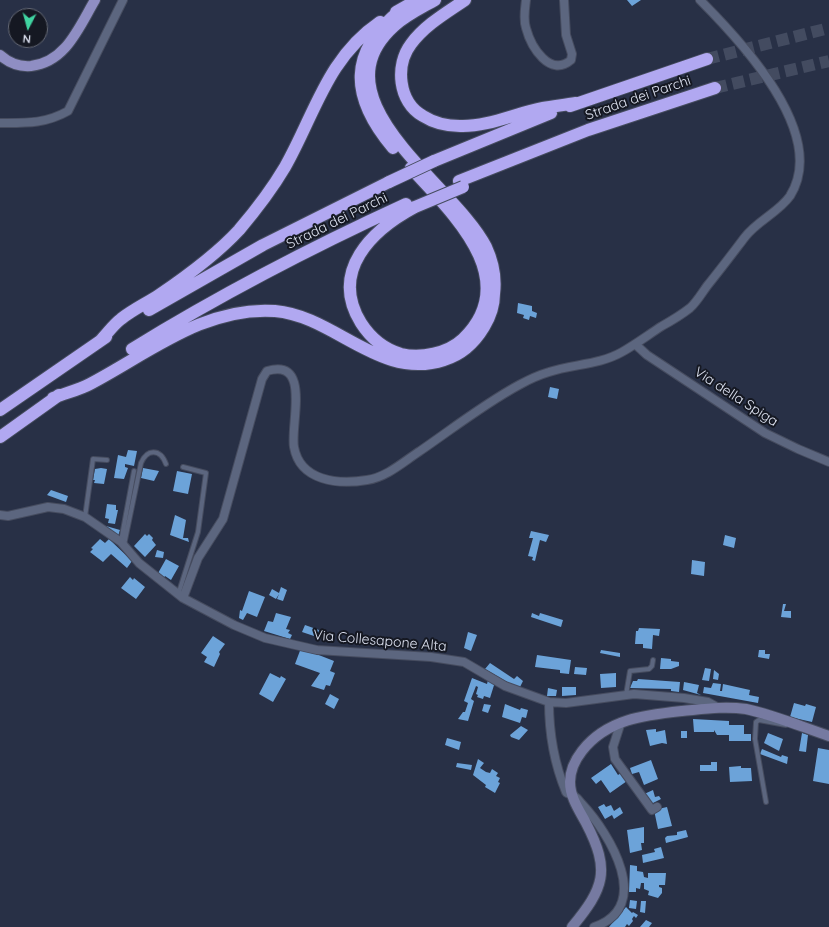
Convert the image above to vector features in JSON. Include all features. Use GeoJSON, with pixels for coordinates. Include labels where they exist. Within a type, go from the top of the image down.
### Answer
{"type":"FeatureCollection","features":[{"type":"Feature","properties":{"kind":"highway"},"geometry":{"type":"LineString","coordinates":[[100,341],[121,319],[185,276],[216,252],[238,230],[260,204],[285,166],[334,68],[365,34],[417,0]]}},
{"type":"Feature","properties":{"kind":"highway"},"geometry":{"type":"LineString","coordinates":[[53,398],[89,384],[169,338],[215,318],[255,310],[278,311],[297,316],[331,331],[374,354],[407,364],[436,363],[448,359],[460,353],[478,336],[486,325],[494,300],[495,283],[492,265],[487,249],[467,218],[388,129],[377,111],[371,95],[369,79],[376,48],[385,36],[408,15],[435,0]]}},
{"type":"Feature","properties":{"kind":"highway"},"geometry":{"type":"LineString","coordinates":[[465,0],[432,22],[410,45],[404,58],[401,73],[402,86],[406,98],[417,112],[433,122],[462,126],[489,122],[543,108],[576,103]]}},
{"type":"Feature","properties":{"kind":"highway"},"geometry":{"type":"LineString","coordinates":[[402,9],[380,28],[365,54],[360,81],[364,103],[382,134],[465,230],[479,253],[486,280],[484,308],[478,322],[470,332],[459,342],[446,350],[415,356],[400,354],[377,342],[366,330],[358,317],[351,291],[352,275],[356,260],[366,244],[386,225],[414,204]]}},
{"type":"Feature","properties":{"kind":"highway","name":"Strada dei Parchi"},"geometry":{"type":"LineString","coordinates":[[0,410],[100,341],[238,259],[389,182],[434,161],[576,103],[707,59]]}},
{"type":"Feature","properties":{"kind":"highway","name":"Strada dei Parchi"},"geometry":{"type":"LineString","coordinates":[[0,438],[53,398],[173,324],[309,250],[461,184],[500,163],[644,110],[714,88]]}},
{"type":"Feature","properties":{"kind":"main road"},"geometry":{"type":"LineString","coordinates":[[0,55],[6,60],[22,66],[42,64],[59,56],[72,39],[95,0]]}},
{"type":"Feature","properties":{"kind":"street"},"geometry":{"type":"LineString","coordinates":[[0,123],[22,123],[53,119],[68,111],[123,0]]}},
{"type":"Feature","properties":{"kind":"street"},"geometry":{"type":"LineString","coordinates":[[526,0],[525,24],[533,46],[550,64],[559,66],[571,60],[572,54],[566,35],[564,0]]}},
{"type":"Feature","properties":{"kind":"street"},"geometry":{"type":"LineString","coordinates":[[180,597],[198,558],[223,519],[262,379],[267,371],[278,368],[287,371],[294,380],[296,394],[293,446],[299,464],[308,473],[323,479],[344,482],[369,480],[390,472],[519,385],[550,371],[588,365],[620,354],[691,308],[751,230],[789,197],[798,180],[801,169],[798,134],[788,109],[765,72],[740,40],[700,0]]}},
{"type":"Feature","properties":{"kind":"street","name":"Via della Spiga"},"geometry":{"type":"LineString","coordinates":[[635,344],[647,356],[765,433],[829,462]]}},
{"type":"Feature","properties":{"kind":"street","name":"Via Collesapone Alta"},"geometry":{"type":"LineString","coordinates":[[0,515],[8,516],[48,507],[64,509],[85,517],[122,544],[139,563],[180,597],[234,625],[265,638],[317,650],[431,657],[464,662],[505,686],[549,702],[584,701],[626,695],[684,698],[708,702],[717,707]]}},
{"type":"Feature","properties":{"kind":"street"},"geometry":{"type":"LineString","coordinates":[[549,702],[550,733],[555,762],[566,792],[572,794],[583,804],[605,834],[624,879],[622,904],[617,913],[604,924],[594,927]]}},
{"type":"Feature","properties":{"kind":"street"},"geometry":{"type":"LineString","coordinates":[[572,927],[596,896],[600,886],[601,876],[598,850],[572,794],[571,776],[578,756],[596,736],[622,722],[652,715],[717,707],[746,710],[829,736]]}},
{"type":"Feature","properties":{"kind":"street"},"geometry":{"type":"LineString","coordinates":[[622,722],[613,747],[615,759],[652,810],[657,807]]}},
{"type":"Feature","properties":{"kind":"lane"},"geometry":{"type":"LineString","coordinates":[[122,544],[140,463],[145,455],[150,452],[157,453],[164,458],[166,464]]}},
{"type":"Feature","properties":{"kind":"lane"},"geometry":{"type":"LineString","coordinates":[[85,517],[92,459],[108,460]]}},
{"type":"Feature","properties":{"kind":"lane"},"geometry":{"type":"LineString","coordinates":[[180,597],[198,532],[206,473],[183,467]]}},
{"type":"Feature","properties":{"kind":"lane"},"geometry":{"type":"LineString","coordinates":[[122,544],[134,471]]}},
{"type":"Feature","properties":{"kind":"lane"},"geometry":{"type":"LineString","coordinates":[[626,695],[630,671],[650,669],[653,660]]}},
{"type":"Feature","properties":{"kind":"lane"},"geometry":{"type":"LineString","coordinates":[[766,802],[755,739],[756,722],[759,720],[784,725],[794,725]]}},
{"type":"Feature","properties":{"kind":"building"},"geometry":{"type":"Polygon","coordinates":[[[627,0],[641,0],[632,6],[627,0]]]}},
{"type":"Feature","properties":{"kind":"building"},"geometry":{"type":"Polygon","coordinates":[[[518,303],[532,306],[532,311],[537,313],[536,318],[530,316],[529,320],[523,318],[524,315],[517,313],[518,303]]]}},
{"type":"Feature","properties":{"kind":"building"},"geometry":{"type":"Polygon","coordinates":[[[550,387],[559,389],[557,399],[548,397],[550,387]]]}},
{"type":"Feature","properties":{"kind":"building"},"geometry":{"type":"Polygon","coordinates":[[[128,450],[137,451],[134,466],[125,464],[125,467],[128,468],[124,479],[114,478],[118,455],[126,457],[128,450]]]}},
{"type":"Feature","properties":{"kind":"building"},"geometry":{"type":"Polygon","coordinates":[[[143,468],[159,471],[154,481],[141,478],[143,468]]]}},
{"type":"Feature","properties":{"kind":"building"},"geometry":{"type":"Polygon","coordinates":[[[95,469],[107,469],[104,484],[94,483],[95,480],[93,480],[95,469]]]}},
{"type":"Feature","properties":{"kind":"building"},"geometry":{"type":"Polygon","coordinates":[[[177,471],[192,474],[188,494],[173,491],[177,471]]]}},
{"type":"Feature","properties":{"kind":"building"},"geometry":{"type":"Polygon","coordinates":[[[51,490],[68,496],[66,502],[47,495],[51,490]]]}},
{"type":"Feature","properties":{"kind":"building"},"geometry":{"type":"Polygon","coordinates":[[[107,504],[116,505],[116,510],[118,510],[115,524],[108,523],[109,519],[105,518],[107,504]]]}},
{"type":"Feature","properties":{"kind":"building"},"geometry":{"type":"Polygon","coordinates":[[[175,515],[186,520],[183,538],[188,538],[189,542],[170,535],[175,515]]]}},
{"type":"Feature","properties":{"kind":"building"},"geometry":{"type":"Polygon","coordinates":[[[106,526],[120,530],[117,539],[105,530],[106,526]]]}},
{"type":"Feature","properties":{"kind":"building"},"geometry":{"type":"Polygon","coordinates":[[[531,531],[549,535],[546,542],[540,540],[535,561],[532,560],[533,557],[528,556],[533,538],[529,538],[531,531]]]}},
{"type":"Feature","properties":{"kind":"building"},"geometry":{"type":"Polygon","coordinates":[[[145,534],[147,536],[149,534],[153,538],[152,540],[156,545],[145,557],[134,546],[145,534]]]}},
{"type":"Feature","properties":{"kind":"building"},"geometry":{"type":"Polygon","coordinates":[[[725,535],[736,538],[734,548],[723,545],[725,535]]]}},
{"type":"Feature","properties":{"kind":"building"},"geometry":{"type":"Polygon","coordinates":[[[100,539],[105,543],[109,539],[132,561],[127,568],[111,554],[103,562],[90,552],[93,549],[91,548],[100,539]]]}},
{"type":"Feature","properties":{"kind":"building"},"geometry":{"type":"Polygon","coordinates":[[[157,550],[164,552],[163,558],[155,557],[157,550]]]}},
{"type":"Feature","properties":{"kind":"building"},"geometry":{"type":"Polygon","coordinates":[[[166,559],[179,566],[171,580],[165,576],[163,579],[157,575],[166,559]]]}},
{"type":"Feature","properties":{"kind":"building"},"geometry":{"type":"Polygon","coordinates":[[[692,560],[705,562],[704,576],[691,574],[692,560]]]}},
{"type":"Feature","properties":{"kind":"building"},"geometry":{"type":"Polygon","coordinates":[[[130,577],[133,580],[134,578],[145,587],[136,599],[121,588],[130,577]]]}},
{"type":"Feature","properties":{"kind":"building"},"geometry":{"type":"Polygon","coordinates":[[[281,587],[287,590],[283,601],[277,599],[279,594],[276,599],[269,595],[272,589],[279,593],[281,587]]]}},
{"type":"Feature","properties":{"kind":"building"},"geometry":{"type":"Polygon","coordinates":[[[249,591],[265,597],[257,617],[247,613],[243,620],[239,618],[240,610],[242,611],[249,591]]]}},
{"type":"Feature","properties":{"kind":"building"},"geometry":{"type":"Polygon","coordinates":[[[783,604],[786,604],[784,611],[791,611],[791,618],[781,617],[783,604]]]}},
{"type":"Feature","properties":{"kind":"building"},"geometry":{"type":"Polygon","coordinates":[[[276,613],[291,617],[286,629],[290,630],[288,633],[292,635],[290,639],[264,631],[268,621],[273,622],[276,613]]]}},
{"type":"Feature","properties":{"kind":"building"},"geometry":{"type":"Polygon","coordinates":[[[532,613],[539,616],[540,613],[563,620],[561,627],[531,617],[532,613]]]}},
{"type":"Feature","properties":{"kind":"building"},"geometry":{"type":"Polygon","coordinates":[[[305,625],[319,630],[317,637],[302,632],[305,625]]]}},
{"type":"Feature","properties":{"kind":"building"},"geometry":{"type":"Polygon","coordinates":[[[639,628],[660,629],[659,636],[653,635],[652,649],[643,648],[643,644],[635,644],[636,631],[638,631],[639,628]]]}},
{"type":"Feature","properties":{"kind":"building"},"geometry":{"type":"Polygon","coordinates":[[[468,632],[477,635],[471,651],[464,648],[468,632]]]}},
{"type":"Feature","properties":{"kind":"building"},"geometry":{"type":"Polygon","coordinates":[[[213,636],[225,644],[219,652],[220,654],[214,667],[204,662],[207,657],[201,653],[213,636]]]}},
{"type":"Feature","properties":{"kind":"building"},"geometry":{"type":"Polygon","coordinates":[[[301,648],[334,661],[330,671],[335,673],[330,686],[326,685],[324,690],[311,686],[320,673],[295,664],[301,648]]]}},
{"type":"Feature","properties":{"kind":"building"},"geometry":{"type":"Polygon","coordinates":[[[601,650],[620,653],[620,657],[600,653],[601,650]]]}},
{"type":"Feature","properties":{"kind":"building"},"geometry":{"type":"Polygon","coordinates":[[[759,650],[765,650],[765,654],[770,654],[769,659],[758,657],[759,650]]]}},
{"type":"Feature","properties":{"kind":"building"},"geometry":{"type":"Polygon","coordinates":[[[537,655],[571,660],[569,674],[560,673],[560,670],[535,667],[537,655]]]}},
{"type":"Feature","properties":{"kind":"building"},"geometry":{"type":"Polygon","coordinates":[[[661,658],[679,662],[679,666],[671,669],[660,669],[661,658]]]}},
{"type":"Feature","properties":{"kind":"building"},"geometry":{"type":"Polygon","coordinates":[[[490,663],[514,679],[517,676],[523,681],[519,689],[485,669],[490,663]]]}},
{"type":"Feature","properties":{"kind":"building"},"geometry":{"type":"Polygon","coordinates":[[[575,667],[587,668],[586,675],[574,674],[575,667]]]}},
{"type":"Feature","properties":{"kind":"building"},"geometry":{"type":"Polygon","coordinates":[[[705,668],[711,669],[709,681],[702,680],[705,668]]]}},
{"type":"Feature","properties":{"kind":"building"},"geometry":{"type":"Polygon","coordinates":[[[714,670],[719,674],[718,680],[713,679],[714,670]]]}},
{"type":"Feature","properties":{"kind":"building"},"geometry":{"type":"Polygon","coordinates":[[[270,673],[286,679],[273,702],[259,694],[270,673]]]}},
{"type":"Feature","properties":{"kind":"building"},"geometry":{"type":"Polygon","coordinates":[[[616,673],[616,687],[601,688],[600,674],[616,673]]]}},
{"type":"Feature","properties":{"kind":"building"},"geometry":{"type":"Polygon","coordinates":[[[472,678],[487,684],[488,680],[495,682],[490,698],[484,696],[483,699],[477,697],[478,695],[476,694],[478,687],[476,686],[471,699],[474,701],[468,721],[458,719],[463,712],[465,712],[468,703],[464,701],[472,678]]]}},
{"type":"Feature","properties":{"kind":"building"},"geometry":{"type":"Polygon","coordinates":[[[638,679],[680,682],[679,692],[671,691],[671,689],[630,688],[633,681],[637,681],[638,679]]]}},
{"type":"Feature","properties":{"kind":"building"},"geometry":{"type":"Polygon","coordinates":[[[684,682],[699,685],[697,693],[701,695],[683,690],[684,682]]]}},
{"type":"Feature","properties":{"kind":"building"},"geometry":{"type":"Polygon","coordinates":[[[713,683],[721,684],[720,691],[722,691],[723,684],[750,690],[749,695],[759,697],[758,703],[703,693],[704,687],[711,688],[713,683]]]}},
{"type":"Feature","properties":{"kind":"building"},"geometry":{"type":"Polygon","coordinates":[[[562,687],[576,687],[576,695],[562,696],[562,687]]]}},
{"type":"Feature","properties":{"kind":"building"},"geometry":{"type":"Polygon","coordinates":[[[548,688],[557,690],[556,696],[547,696],[548,688]]]}},
{"type":"Feature","properties":{"kind":"building"},"geometry":{"type":"Polygon","coordinates":[[[330,694],[339,699],[334,709],[325,704],[330,694]]]}},
{"type":"Feature","properties":{"kind":"building"},"geometry":{"type":"Polygon","coordinates":[[[794,703],[816,707],[812,722],[790,717],[794,703]]]}},
{"type":"Feature","properties":{"kind":"building"},"geometry":{"type":"Polygon","coordinates":[[[484,704],[491,705],[488,713],[482,711],[484,704]]]}},
{"type":"Feature","properties":{"kind":"building"},"geometry":{"type":"Polygon","coordinates":[[[505,704],[520,710],[521,708],[528,710],[526,718],[522,717],[520,723],[502,717],[505,704]]]}},
{"type":"Feature","properties":{"kind":"building"},"geometry":{"type":"Polygon","coordinates":[[[693,719],[729,721],[729,725],[744,725],[744,734],[751,734],[751,741],[729,741],[729,735],[717,735],[714,730],[714,732],[694,732],[693,719]]]}},
{"type":"Feature","properties":{"kind":"building"},"geometry":{"type":"Polygon","coordinates":[[[521,726],[528,730],[519,740],[511,737],[510,735],[521,726]]]}},
{"type":"Feature","properties":{"kind":"building"},"geometry":{"type":"Polygon","coordinates":[[[656,729],[656,732],[665,730],[667,744],[662,743],[650,746],[646,730],[656,729]]]}},
{"type":"Feature","properties":{"kind":"building"},"geometry":{"type":"Polygon","coordinates":[[[681,731],[687,731],[687,738],[681,738],[681,731]]]}},
{"type":"Feature","properties":{"kind":"building"},"geometry":{"type":"Polygon","coordinates":[[[768,733],[783,739],[779,751],[764,743],[768,733]]]}},
{"type":"Feature","properties":{"kind":"building"},"geometry":{"type":"Polygon","coordinates":[[[802,733],[808,735],[806,752],[799,751],[802,733]]]}},
{"type":"Feature","properties":{"kind":"building"},"geometry":{"type":"Polygon","coordinates":[[[447,738],[461,742],[459,750],[445,745],[447,738]]]}},
{"type":"Feature","properties":{"kind":"building"},"geometry":{"type":"Polygon","coordinates":[[[818,748],[829,750],[829,784],[813,781],[818,748]]]}},
{"type":"Feature","properties":{"kind":"building"},"geometry":{"type":"Polygon","coordinates":[[[762,749],[781,757],[782,755],[788,757],[787,764],[760,754],[762,749]]]}},
{"type":"Feature","properties":{"kind":"building"},"geometry":{"type":"Polygon","coordinates":[[[478,759],[484,763],[480,768],[490,773],[492,769],[498,773],[496,776],[500,778],[498,782],[500,783],[495,793],[485,787],[486,785],[473,775],[478,759]]]}},
{"type":"Feature","properties":{"kind":"building"},"geometry":{"type":"Polygon","coordinates":[[[651,760],[658,779],[644,785],[639,772],[632,774],[630,768],[651,760]]]}},
{"type":"Feature","properties":{"kind":"building"},"geometry":{"type":"Polygon","coordinates":[[[711,762],[717,762],[717,771],[700,771],[700,765],[711,765],[711,762]]]}},
{"type":"Feature","properties":{"kind":"building"},"geometry":{"type":"Polygon","coordinates":[[[457,763],[472,765],[471,770],[456,767],[457,763]]]}},
{"type":"Feature","properties":{"kind":"building"},"geometry":{"type":"Polygon","coordinates":[[[611,764],[618,775],[621,773],[627,781],[610,793],[601,780],[596,784],[591,778],[611,764]]]}},
{"type":"Feature","properties":{"kind":"building"},"geometry":{"type":"Polygon","coordinates":[[[741,766],[741,768],[751,768],[752,781],[730,782],[729,767],[741,766]]]}},
{"type":"Feature","properties":{"kind":"building"},"geometry":{"type":"Polygon","coordinates":[[[653,790],[655,797],[659,796],[661,799],[649,805],[642,795],[653,790]]]}},
{"type":"Feature","properties":{"kind":"building"},"geometry":{"type":"Polygon","coordinates":[[[604,804],[606,807],[611,805],[614,811],[620,807],[623,813],[614,819],[612,815],[605,819],[598,807],[604,804]]]}},
{"type":"Feature","properties":{"kind":"building"},"geometry":{"type":"Polygon","coordinates":[[[667,807],[672,826],[658,829],[654,810],[667,807]]]}},
{"type":"Feature","properties":{"kind":"building"},"geometry":{"type":"Polygon","coordinates":[[[644,827],[644,843],[641,843],[642,850],[630,853],[627,830],[644,827]]]}},
{"type":"Feature","properties":{"kind":"building"},"geometry":{"type":"Polygon","coordinates":[[[686,830],[688,837],[666,843],[665,838],[667,836],[677,835],[677,832],[686,830]]]}},
{"type":"Feature","properties":{"kind":"building"},"geometry":{"type":"Polygon","coordinates":[[[661,847],[664,858],[643,863],[642,855],[655,852],[654,849],[661,847]]]}},
{"type":"Feature","properties":{"kind":"building"},"geometry":{"type":"Polygon","coordinates":[[[630,865],[637,866],[637,871],[643,872],[644,877],[648,878],[648,873],[666,873],[665,885],[659,885],[659,887],[662,888],[662,893],[658,898],[648,895],[649,891],[644,889],[644,883],[641,883],[640,889],[636,888],[636,892],[629,892],[630,865]]]}},
{"type":"Feature","properties":{"kind":"building"},"geometry":{"type":"Polygon","coordinates":[[[630,900],[637,901],[636,909],[629,908],[630,900]]]}},
{"type":"Feature","properties":{"kind":"building"},"geometry":{"type":"Polygon","coordinates":[[[641,901],[646,901],[645,913],[640,912],[641,901]]]}},
{"type":"Feature","properties":{"kind":"building"},"geometry":{"type":"Polygon","coordinates":[[[626,907],[632,913],[633,912],[638,915],[636,918],[634,916],[632,919],[633,921],[629,926],[627,924],[625,927],[609,927],[626,907]]]}},
{"type":"Feature","properties":{"kind":"building"},"geometry":{"type":"Polygon","coordinates":[[[646,920],[652,923],[649,927],[640,927],[646,920]]]}},
{"type":"Feature","properties":{"kind":"tunnel"},"geometry":{"type":"LineString","coordinates":[[707,59],[829,28]]}},
{"type":"Feature","properties":{"kind":"tunnel"},"geometry":{"type":"LineString","coordinates":[[715,88],[829,61]]}}]}
